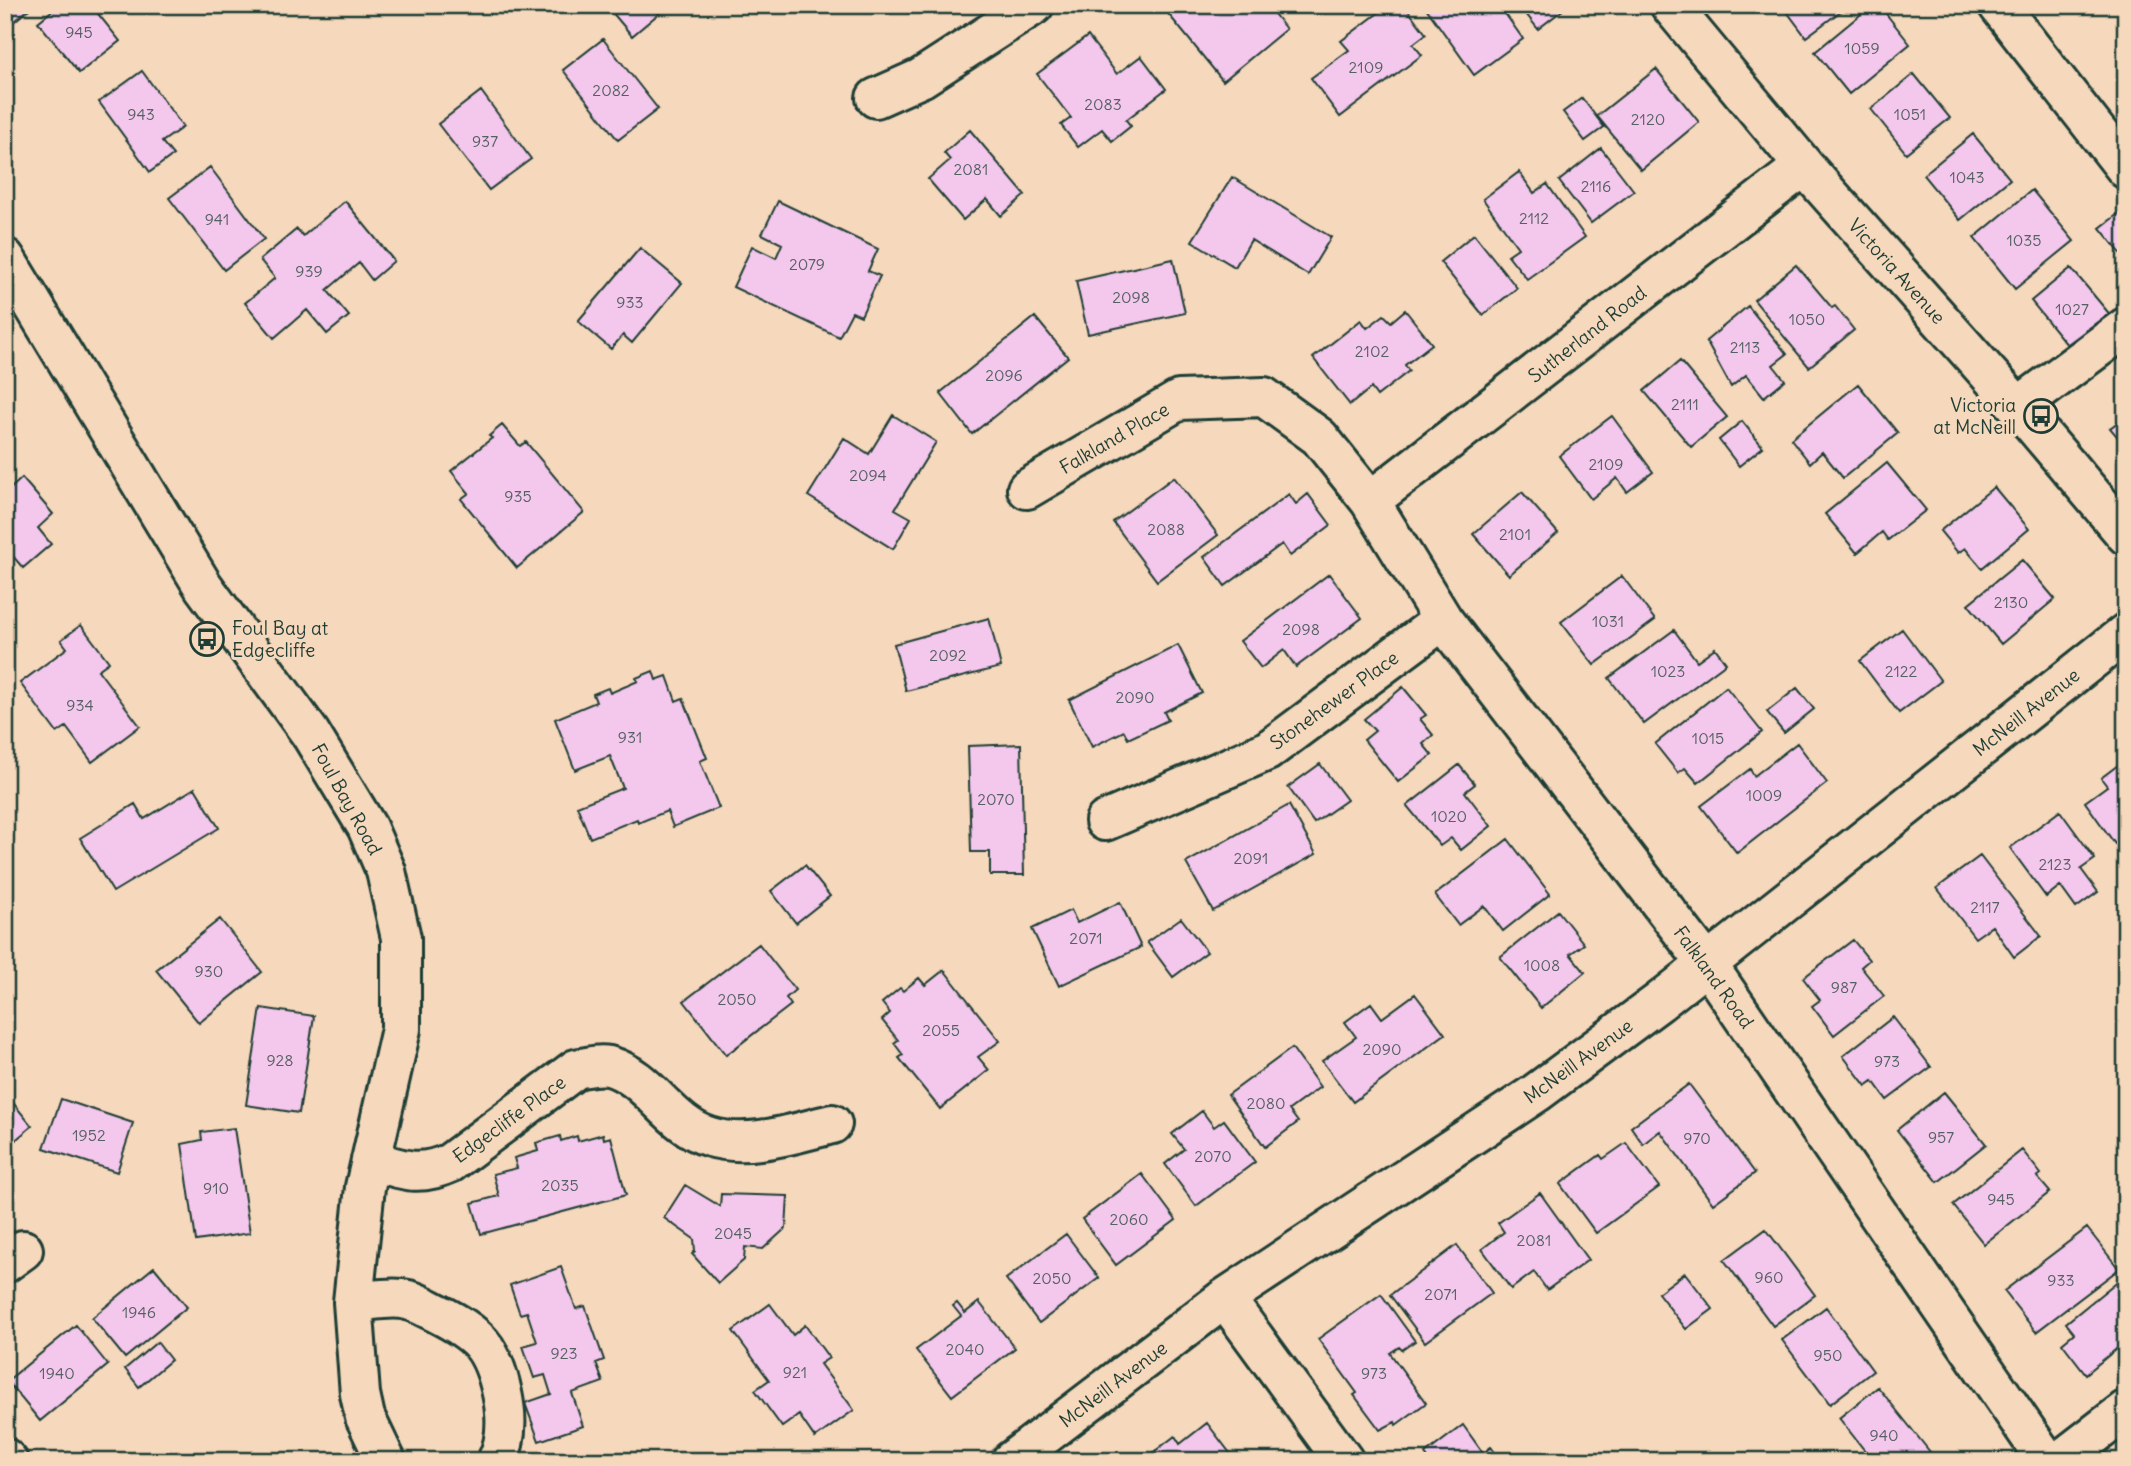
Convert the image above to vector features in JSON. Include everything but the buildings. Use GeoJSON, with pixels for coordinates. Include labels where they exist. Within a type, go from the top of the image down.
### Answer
{"type":"FeatureCollection","features":[{"type":"Feature","properties":{"kind":"street"},"geometry":{"type":"LineString","coordinates":[[876,98],[922,78],[1034,5]]}},
{"type":"Feature","properties":{"kind":"street"},"geometry":{"type":"LineString","coordinates":[[1998,5],[2126,169]]}},
{"type":"Feature","properties":{"kind":"street","name":"Victoria Avenue"},"geometry":{"type":"LineString","coordinates":[[1685,10],[1804,166],[2018,407],[2126,535]]}},
{"type":"Feature","properties":{"kind":"street","name":"Sutherland Road"},"geometry":{"type":"LineString","coordinates":[[1370,502],[1804,166]]}},
{"type":"Feature","properties":{"kind":"street","name":"Foul Bay Road"},"geometry":{"type":"LineString","coordinates":[[5,258],[203,586],[316,743],[367,827],[386,871],[401,938],[401,1029],[365,1187],[354,1302],[357,1367],[363,1406],[376,1444],[386,1461]]}},
{"type":"Feature","properties":{"kind":"street"},"geometry":{"type":"LineString","coordinates":[[2018,407],[2126,327]]}},
{"type":"Feature","properties":{"kind":"street","name":"Falkland Place"},"geometry":{"type":"LineString","coordinates":[[1027,489],[1179,400],[1264,397],[1319,437],[1370,502]]}},
{"type":"Feature","properties":{"kind":"street","name":"Falkland Road"},"geometry":{"type":"LineString","coordinates":[[1370,502],[1443,620],[1707,964],[2047,1461]]}},
{"type":"Feature","properties":{"kind":"street","name":"Stonehewer Place"},"geometry":{"type":"LineString","coordinates":[[1105,821],[1267,751],[1443,620]]}},
{"type":"Feature","properties":{"kind":"street","name":"McNeill Avenue"},"geometry":{"type":"LineString","coordinates":[[1011,1461],[1225,1298],[1536,1093],[1707,964],[2126,633]]}},
{"type":"Feature","properties":{"kind":"street","name":"Edgecliffe Place"},"geometry":{"type":"LineString","coordinates":[[371,1160],[417,1172],[433,1171],[450,1163],[576,1069],[596,1065],[608,1066],[625,1073],[678,1120],[708,1137],[725,1141],[755,1140],[832,1125]]}},
{"type":"Feature","properties":{"kind":"street"},"geometry":{"type":"LineString","coordinates":[[1225,1298],[1344,1461]]}},
{"type":"Feature","properties":{"kind":"street"},"geometry":{"type":"LineString","coordinates":[[354,1302],[403,1299],[422,1305],[464,1327],[482,1343],[496,1367],[507,1415],[503,1449],[497,1461]]}},
{"type":"Feature","properties":{"kind":"street"},"geometry":{"type":"LineString","coordinates":[[2060,1461],[2126,1410]]}},
{"type":"Feature","properties":{"kind":"place","name":"Victoria at McNeill"},"geometry":{"type":"Point","coordinates":[2041,416]}},
{"type":"Feature","properties":{"kind":"place","name":"Foul Bay at Edgecliffe"},"geometry":{"type":"Point","coordinates":[207,639]}}]}
